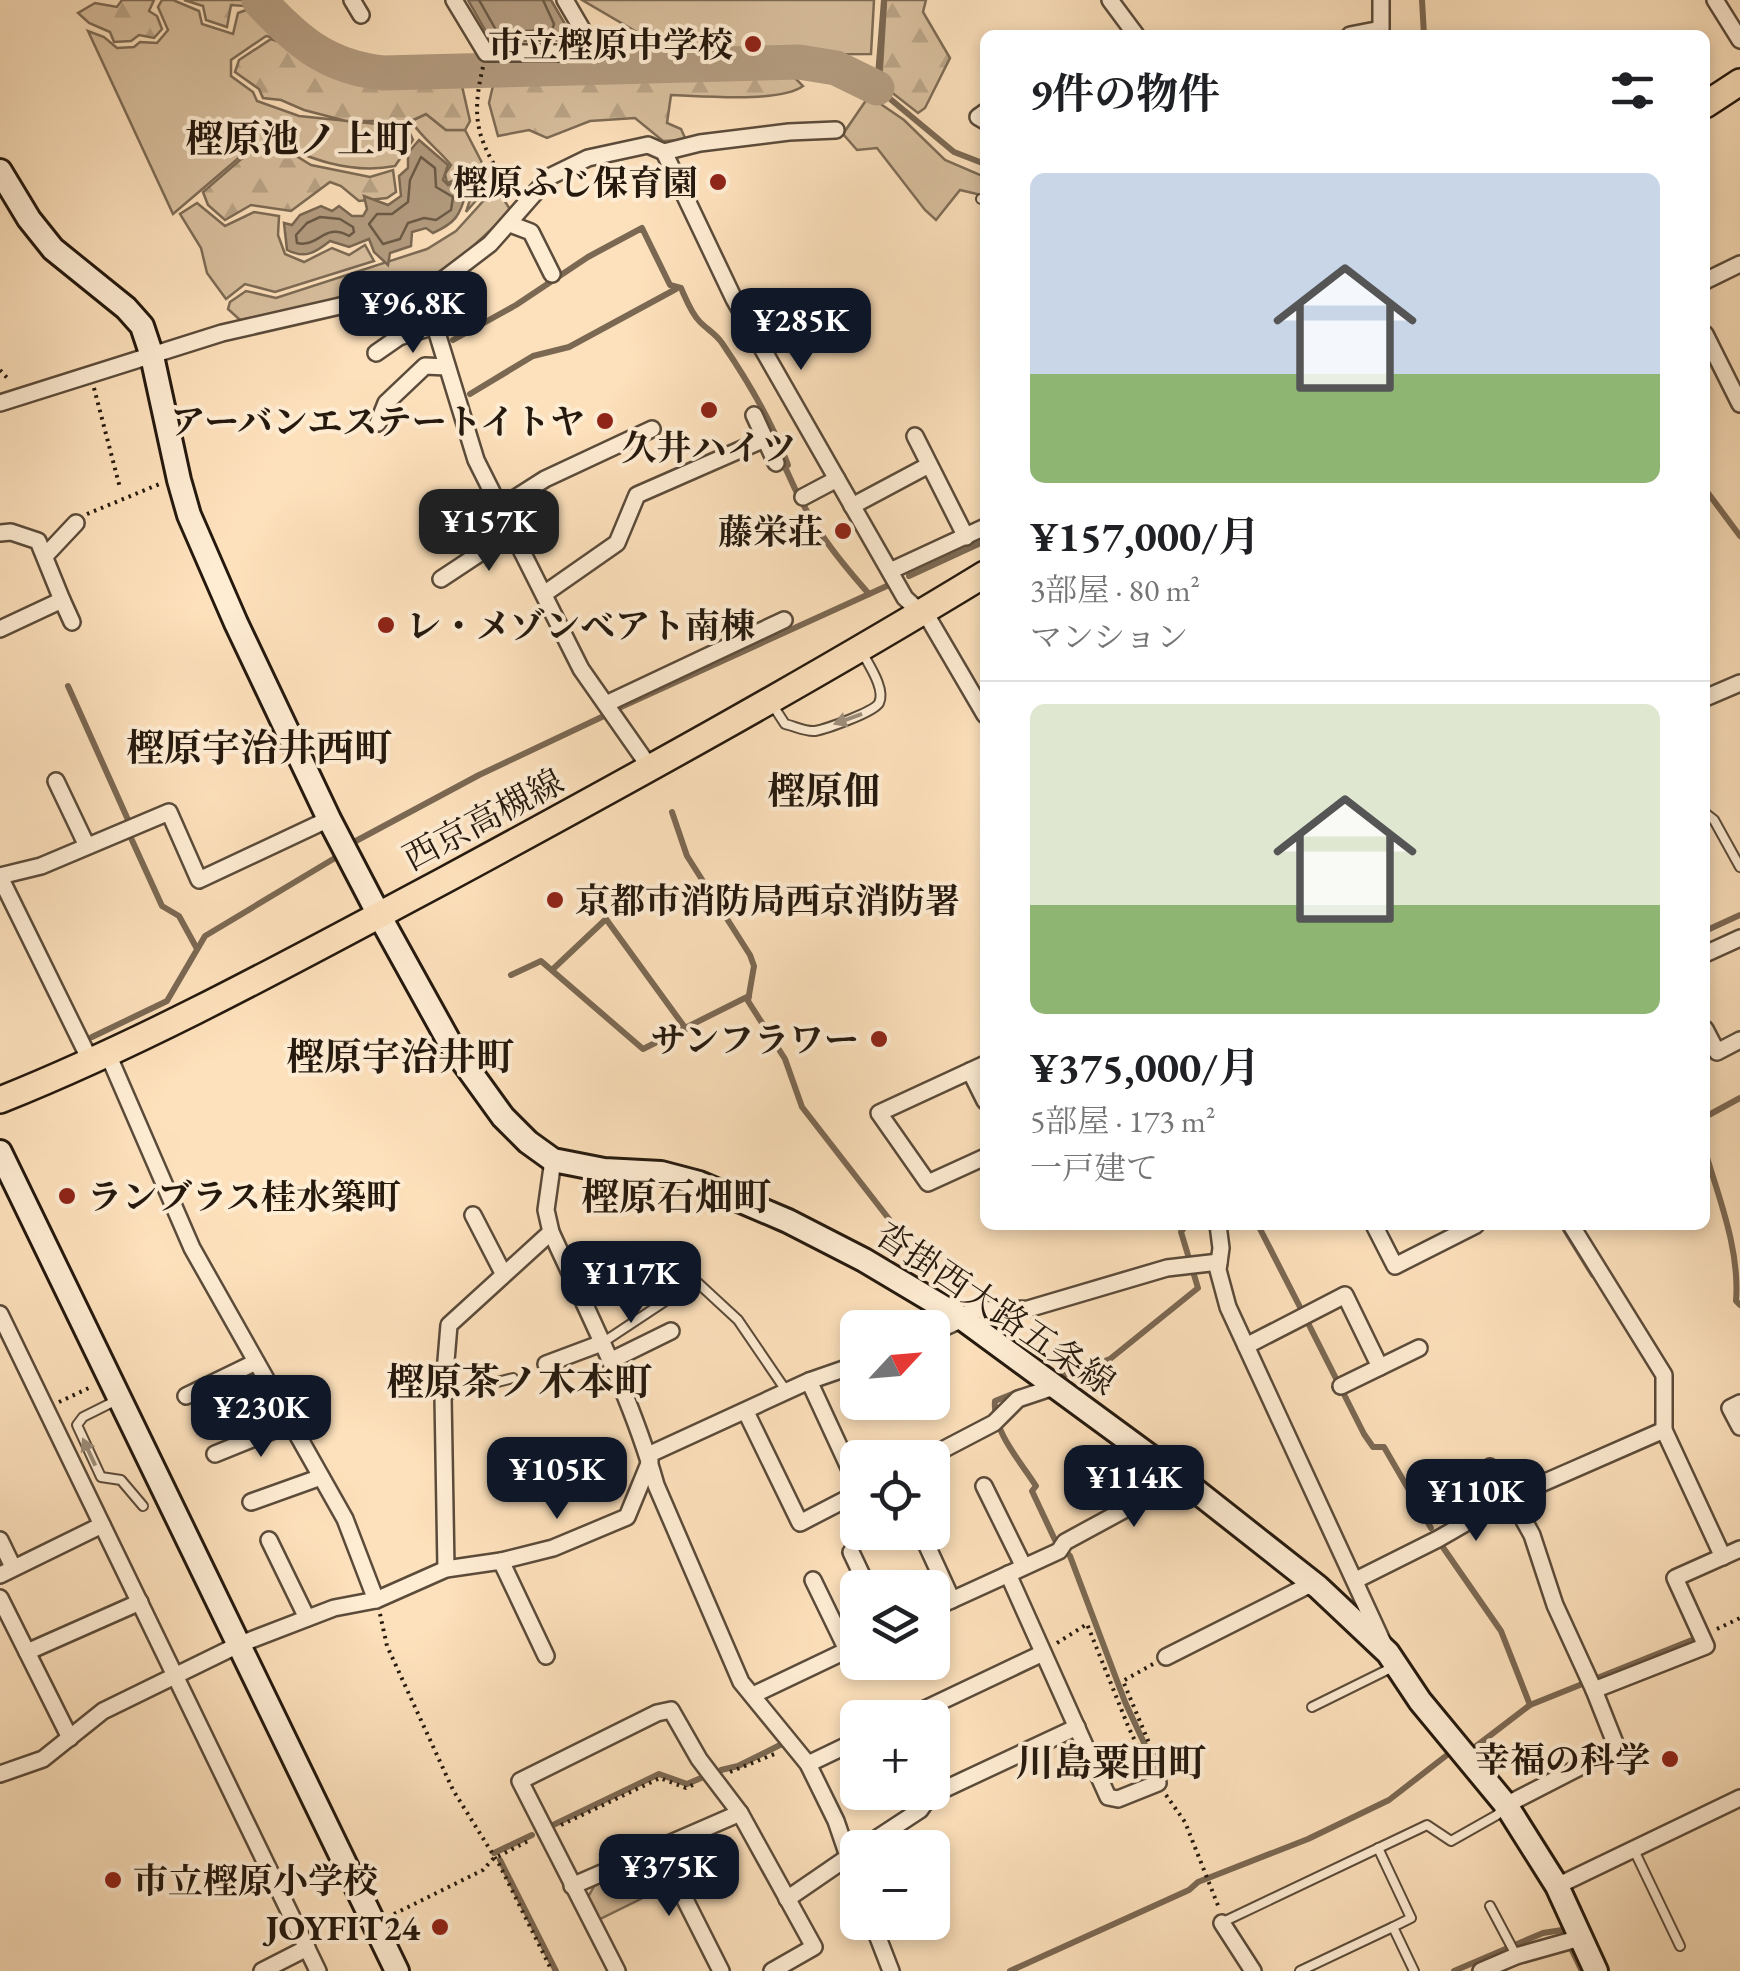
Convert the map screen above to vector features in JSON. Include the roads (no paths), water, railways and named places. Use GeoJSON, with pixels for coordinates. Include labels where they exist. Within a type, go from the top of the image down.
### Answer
{"type":"FeatureCollection","features":[{"type":"Feature","properties":{"kind":"main road"},"geometry":{"type":"LineString","coordinates":[[1710,102],[1740,82]]}},
{"type":"Feature","properties":{"kind":"main road","name":"沓掛西大路五条線"},"geometry":{"type":"LineString","coordinates":[[0,170],[53,250],[126,308],[142,326],[190,515],[236,623],[328,819],[451,1045],[515,1129],[553,1160],[604,1170],[660,1173],[699,1183],[788,1220],[962,1319],[1181,1478],[1313,1584],[1392,1659],[1420,1701],[1506,1805],[1557,1886],[1596,1971]]}},
{"type":"Feature","properties":{"kind":"main road","name":"西京高槻線"},"geometry":{"type":"LineString","coordinates":[[0,1100],[311,953],[651,769],[980,577]]}},
{"type":"Feature","properties":{"kind":"main road"},"geometry":{"type":"LineString","coordinates":[[0,1152],[397,1971]]}},
{"type":"Feature","properties":{"kind":"street"},"geometry":{"type":"LineString","coordinates":[[352,0],[360,15]]}},
{"type":"Feature","properties":{"kind":"street"},"geometry":{"type":"LineString","coordinates":[[454,0],[486,53],[596,53],[564,0]]}},
{"type":"Feature","properties":{"kind":"street"},"geometry":{"type":"LineString","coordinates":[[1110,0],[1132,30]]}},
{"type":"Feature","properties":{"kind":"street"},"geometry":{"type":"LineString","coordinates":[[1381,0],[1381,30]]}},
{"type":"Feature","properties":{"kind":"street"},"geometry":{"type":"LineString","coordinates":[[1716,0],[1740,40]]}},
{"type":"Feature","properties":{"kind":"street"},"geometry":{"type":"LineString","coordinates":[[0,403],[222,332],[444,280],[510,224],[520,206],[549,176],[588,158],[648,145],[664,152],[700,143],[836,130]]}},
{"type":"Feature","properties":{"kind":"street"},"geometry":{"type":"LineString","coordinates":[[664,152],[734,299],[837,480],[905,598],[930,620],[980,706]]}},
{"type":"Feature","properties":{"kind":"street"},"geometry":{"type":"LineString","coordinates":[[510,224],[531,232],[552,274]]}},
{"type":"Feature","properties":{"kind":"street"},"geometry":{"type":"LineString","coordinates":[[1710,279],[1740,264]]}},
{"type":"Feature","properties":{"kind":"street"},"geometry":{"type":"LineString","coordinates":[[423,288],[476,460],[581,668],[651,769]]}},
{"type":"Feature","properties":{"kind":"street"},"geometry":{"type":"LineString","coordinates":[[376,354],[399,337],[434,326]]}},
{"type":"Feature","properties":{"kind":"street"},"geometry":{"type":"LineString","coordinates":[[1710,344],[1740,404]]}},
{"type":"Feature","properties":{"kind":"street"},"geometry":{"type":"LineString","coordinates":[[378,423],[386,403],[425,366],[447,368]]}},
{"type":"Feature","properties":{"kind":"street"},"geometry":{"type":"LineString","coordinates":[[754,415],[776,462]]}},
{"type":"Feature","properties":{"kind":"street"},"geometry":{"type":"LineString","coordinates":[[501,507],[545,479],[652,429]]}},
{"type":"Feature","properties":{"kind":"street"},"geometry":{"type":"LineString","coordinates":[[915,436],[966,536]]}},
{"type":"Feature","properties":{"kind":"street"},"geometry":{"type":"LineString","coordinates":[[544,594],[617,543],[637,495],[764,439]]}},
{"type":"Feature","properties":{"kind":"street"},"geometry":{"type":"LineString","coordinates":[[852,506],[929,465]]}},
{"type":"Feature","properties":{"kind":"street"},"geometry":{"type":"LineString","coordinates":[[803,497],[837,480]]}},
{"type":"Feature","properties":{"kind":"street"},"geometry":{"type":"LineString","coordinates":[[45,556],[76,523]]}},
{"type":"Feature","properties":{"kind":"street"},"geometry":{"type":"LineString","coordinates":[[890,571],[980,530]]}},
{"type":"Feature","properties":{"kind":"street"},"geometry":{"type":"LineString","coordinates":[[0,533],[11,532],[38,542],[72,622]]}},
{"type":"Feature","properties":{"kind":"street"},"geometry":{"type":"LineString","coordinates":[[441,580],[512,532]]}},
{"type":"Feature","properties":{"kind":"street"},"geometry":{"type":"LineString","coordinates":[[0,628],[62,600]]}},
{"type":"Feature","properties":{"kind":"street"},"geometry":{"type":"LineString","coordinates":[[606,704],[784,620]]}},
{"type":"Feature","properties":{"kind":"street"},"geometry":{"type":"LineString","coordinates":[[1710,696],[1740,684]]}},
{"type":"Feature","properties":{"kind":"street"},"geometry":{"type":"LineString","coordinates":[[56,781],[87,846]]}},
{"type":"Feature","properties":{"kind":"street"},"geometry":{"type":"LineString","coordinates":[[328,819],[198,880],[169,812],[41,866],[0,877],[98,1056],[192,1248],[345,1519],[376,1600]]}},
{"type":"Feature","properties":{"kind":"street"},"geometry":{"type":"LineString","coordinates":[[1710,952],[1740,938]]}},
{"type":"Feature","properties":{"kind":"street"},"geometry":{"type":"LineString","coordinates":[[1711,1055],[1740,1040]]}},
{"type":"Feature","properties":{"kind":"street"},"geometry":{"type":"LineString","coordinates":[[978,1068],[880,1113],[928,1183],[980,1159]]}},
{"type":"Feature","properties":{"kind":"street"},"geometry":{"type":"LineString","coordinates":[[553,1160],[546,1210],[551,1232],[610,1361],[656,1485],[741,1682],[808,1764],[842,1830]]}},
{"type":"Feature","properties":{"kind":"street"},"geometry":{"type":"LineString","coordinates":[[473,1214],[503,1274]]}},
{"type":"Feature","properties":{"kind":"street"},"geometry":{"type":"LineString","coordinates":[[1218,1230],[1218,1270],[1228,1307],[1392,1659]]}},
{"type":"Feature","properties":{"kind":"street"},"geometry":{"type":"LineString","coordinates":[[1377,1230],[1395,1266],[1466,1230]]}},
{"type":"Feature","properties":{"kind":"street"},"geometry":{"type":"LineString","coordinates":[[1574,1230],[1664,1375],[1664,1430],[1723,1557]]}},
{"type":"Feature","properties":{"kind":"street"},"geometry":{"type":"LineString","coordinates":[[446,1569],[442,1396],[449,1325],[551,1232]]}},
{"type":"Feature","properties":{"kind":"street"},"geometry":{"type":"LineString","coordinates":[[950,1324],[972,1310],[1028,1309],[1168,1268],[1219,1262]]}},
{"type":"Feature","properties":{"kind":"street"},"geometry":{"type":"LineString","coordinates":[[1246,1346],[1345,1294],[1380,1367]]}},
{"type":"Feature","properties":{"kind":"street"},"geometry":{"type":"LineString","coordinates":[[0,1314],[318,1971]]}},
{"type":"Feature","properties":{"kind":"street"},"geometry":{"type":"LineString","coordinates":[[610,1361],[671,1331]]}},
{"type":"Feature","properties":{"kind":"street"},"geometry":{"type":"LineString","coordinates":[[546,1364],[602,1343]]}},
{"type":"Feature","properties":{"kind":"street"},"geometry":{"type":"LineString","coordinates":[[1341,1386],[1420,1348]]}},
{"type":"Feature","properties":{"kind":"street"},"geometry":{"type":"LineString","coordinates":[[186,1396],[256,1362]]}},
{"type":"Feature","properties":{"kind":"street"},"geometry":{"type":"LineString","coordinates":[[1,1770],[43,1760],[104,1711],[238,1645],[334,1608],[376,1600],[446,1569],[553,1548],[628,1517],[649,1458],[840,1371]]}},
{"type":"Feature","properties":{"kind":"street"},"geometry":{"type":"LineString","coordinates":[[809,1382],[840,1450]]}},
{"type":"Feature","properties":{"kind":"street"},"geometry":{"type":"LineString","coordinates":[[950,1446],[997,1420],[1018,1399],[1057,1386]]}},
{"type":"Feature","properties":{"kind":"street"},"geometry":{"type":"LineString","coordinates":[[1740,1403],[1730,1408],[1740,1428]]}},
{"type":"Feature","properties":{"kind":"street"},"geometry":{"type":"LineString","coordinates":[[746,1412],[800,1523],[840,1500]]}},
{"type":"Feature","properties":{"kind":"street"},"geometry":{"type":"LineString","coordinates":[[215,1454],[290,1424]]}},
{"type":"Feature","properties":{"kind":"street"},"geometry":{"type":"LineString","coordinates":[[1356,1580],[1438,1540],[1508,1498],[1664,1430]]}},
{"type":"Feature","properties":{"kind":"street"},"geometry":{"type":"LineString","coordinates":[[1490,1467],[1532,1535],[1554,1606],[1617,1748],[1506,1805]]}},
{"type":"Feature","properties":{"kind":"street"},"geometry":{"type":"LineString","coordinates":[[251,1502],[321,1477]]}},
{"type":"Feature","properties":{"kind":"street"},"geometry":{"type":"LineString","coordinates":[[929,1550],[952,1600],[1062,1546],[1181,1478]]}},
{"type":"Feature","properties":{"kind":"street"},"geometry":{"type":"LineString","coordinates":[[984,1486],[1043,1652],[1108,1797],[1118,1799],[1158,1779]]}},
{"type":"Feature","properties":{"kind":"street"},"geometry":{"type":"LineString","coordinates":[[0,1540],[6,1571],[102,1525]]}},
{"type":"Feature","properties":{"kind":"street"},"geometry":{"type":"LineString","coordinates":[[269,1540],[307,1618]]}},
{"type":"Feature","properties":{"kind":"street"},"geometry":{"type":"LineString","coordinates":[[1591,1683],[1706,1646],[1675,1578],[1740,1549]]}},
{"type":"Feature","properties":{"kind":"street"},"geometry":{"type":"LineString","coordinates":[[851,1552],[860,1570]]}},
{"type":"Feature","properties":{"kind":"street"},"geometry":{"type":"LineString","coordinates":[[501,1561],[546,1656]]}},
{"type":"Feature","properties":{"kind":"street"},"geometry":{"type":"LineString","coordinates":[[813,1580],[840,1627]]}},
{"type":"Feature","properties":{"kind":"street"},"geometry":{"type":"LineString","coordinates":[[1166,1657],[1313,1584]]}},
{"type":"Feature","properties":{"kind":"street"},"geometry":{"type":"LineString","coordinates":[[0,1598],[70,1738]]}},
{"type":"Feature","properties":{"kind":"street"},"geometry":{"type":"LineString","coordinates":[[27,1652],[140,1602]]}},
{"type":"Feature","properties":{"kind":"street"},"geometry":{"type":"LineString","coordinates":[[943,1700],[1043,1652]]}},
{"type":"Feature","properties":{"kind":"street"},"geometry":{"type":"LineString","coordinates":[[753,1695],[840,1654]]}},
{"type":"Feature","properties":{"kind":"street"},"geometry":{"type":"LineString","coordinates":[[616,1971],[520,1781],[671,1710],[699,1760],[740,1813],[814,1947],[772,1971]]}},
{"type":"Feature","properties":{"kind":"street"},"geometry":{"type":"LineString","coordinates":[[889,1830],[920,1810],[930,1796],[1076,1727]]}},
{"type":"Feature","properties":{"kind":"street"},"geometry":{"type":"LineString","coordinates":[[808,1764],[840,1749]]}},
{"type":"Feature","properties":{"kind":"street"},"geometry":{"type":"LineString","coordinates":[[1557,1886],[1740,1799]]}},
{"type":"Feature","properties":{"kind":"street"},"geometry":{"type":"LineString","coordinates":[[572,1886],[740,1813]]}},
{"type":"Feature","properties":{"kind":"street"},"geometry":{"type":"LineString","coordinates":[[658,1846],[721,1971]]}},
{"type":"Feature","properties":{"kind":"street"},"geometry":{"type":"LineString","coordinates":[[787,1899],[840,1862]]}},
{"type":"Feature","properties":{"kind":"street"},"geometry":{"type":"LineString","coordinates":[[1224,1922],[1253,1971]]}},
{"type":"Feature","properties":{"kind":"street"},"geometry":{"type":"LineString","coordinates":[[1482,1971],[1512,1949],[1580,1938]]}},
{"type":"Feature","properties":{"kind":"street"},"geometry":{"type":"LineString","coordinates":[[877,1940],[885,1969]]}},
{"type":"Feature","properties":{"kind":"street"},"geometry":{"type":"LineString","coordinates":[[262,1971],[307,1948]]}},
{"type":"Feature","properties":{"kind":"lane"},"geometry":{"type":"LineString","coordinates":[[770,700],[784,724],[812,732],[868,712],[878,705],[880,698],[860,648]]}},
{"type":"Feature","properties":{"kind":"lane"},"geometry":{"type":"LineString","coordinates":[[1710,818],[1740,867]]}},
{"type":"Feature","properties":{"kind":"lane"},"geometry":{"type":"LineString","coordinates":[[602,1343],[698,1283],[738,1320],[787,1392]]}},
{"type":"Feature","properties":{"kind":"lane"},"geometry":{"type":"LineString","coordinates":[[442,1396],[513,1378]]}},
{"type":"Feature","properties":{"kind":"lane"},"geometry":{"type":"LineString","coordinates":[[120,1399],[83,1417],[77,1425],[101,1476],[121,1480],[142,1506]]}},
{"type":"Feature","properties":{"kind":"lane"},"geometry":{"type":"LineString","coordinates":[[1312,1707],[1392,1659]]}},
{"type":"Feature","properties":{"kind":"lane"},"geometry":{"type":"LineString","coordinates":[[1224,1922],[1427,1825],[1451,1840],[1496,1815],[1506,1805]]}},
{"type":"Feature","properties":{"kind":"lane"},"geometry":{"type":"LineString","coordinates":[[1300,1971],[1410,1918],[1378,1848]]}},
{"type":"Feature","properties":{"kind":"lane"},"geometry":{"type":"LineString","coordinates":[[1633,1848],[1680,1946]]}},
{"type":"Feature","properties":{"kind":"lane"},"geometry":{"type":"LineString","coordinates":[[1490,1906],[1512,1949]]}},
{"type":"Feature","properties":{"kind":"lane"},"geometry":{"type":"LineString","coordinates":[[1393,1926],[1414,1971]]}},
{"type":"Feature","properties":{"kind":"water"},"geometry":{"type":"Polygon","coordinates":[[[468,0],[551,0],[572,36],[567,40],[496,42],[489,37],[468,0]]]}},
{"type":"Feature","properties":{"kind":"water"},"geometry":{"type":"Polygon","coordinates":[[[419,140],[448,165],[443,180],[448,185],[457,182],[466,193],[452,222],[433,233],[426,228],[412,232],[411,246],[390,253],[388,265],[374,252],[369,239],[349,247],[330,241],[305,254],[287,250],[284,223],[292,225],[300,215],[321,206],[332,211],[339,206],[352,216],[363,216],[367,209],[364,196],[388,205],[401,196],[399,176],[408,168],[408,153],[419,140]]]}},
{"type":"Feature","properties":{"kind":"waterway"},"geometry":{"type":"LineString","coordinates":[[259,0],[299,39],[328,58],[383,73],[799,62],[836,68],[877,88]]}},
{"type":"Feature","properties":{"kind":"waterway"},"geometry":{"type":"LineString","coordinates":[[884,0],[877,88],[954,152],[980,162]]}},
{"type":"Feature","properties":{"kind":"waterway"},"geometry":{"type":"LineString","coordinates":[[1422,0],[1424,30]]}},
{"type":"Feature","properties":{"kind":"waterway"},"geometry":{"type":"LineString","coordinates":[[453,340],[642,228],[670,285],[681,288],[694,314],[720,340],[750,387],[775,433],[788,465],[785,467],[811,519],[869,594]]}},
{"type":"Feature","properties":{"kind":"waterway"},"geometry":{"type":"LineString","coordinates":[[470,394],[533,356],[569,347],[676,289]]}},
{"type":"Feature","properties":{"kind":"waterway"},"geometry":{"type":"LineString","coordinates":[[1710,496],[1740,536]]}},
{"type":"Feature","properties":{"kind":"waterway"},"geometry":{"type":"LineString","coordinates":[[909,576],[980,543]]}},
{"type":"Feature","properties":{"kind":"waterway"},"geometry":{"type":"LineString","coordinates":[[621,707],[889,585]]}},
{"type":"Feature","properties":{"kind":"waterway"},"geometry":{"type":"LineString","coordinates":[[68,686],[129,822]]}},
{"type":"Feature","properties":{"kind":"waterway"},"geometry":{"type":"LineString","coordinates":[[354,842],[479,775],[606,715]]}},
{"type":"Feature","properties":{"kind":"waterway"},"geometry":{"type":"LineString","coordinates":[[672,812],[687,856],[750,955],[754,966],[748,1001],[785,1059],[802,1107],[889,1219]]}},
{"type":"Feature","properties":{"kind":"waterway"},"geometry":{"type":"LineString","coordinates":[[131,838],[162,906],[179,916],[196,947]]}},
{"type":"Feature","properties":{"kind":"waterway"},"geometry":{"type":"LineString","coordinates":[[92,1037],[167,1001],[205,936],[340,855]]}},
{"type":"Feature","properties":{"kind":"waterway"},"geometry":{"type":"LineString","coordinates":[[1710,929],[1740,915]]}},
{"type":"Feature","properties":{"kind":"waterway"},"geometry":{"type":"LineString","coordinates":[[552,970],[606,919],[686,1029]]}},
{"type":"Feature","properties":{"kind":"waterway"},"geometry":{"type":"LineString","coordinates":[[511,975],[541,961],[643,1049],[749,996]]}},
{"type":"Feature","properties":{"kind":"waterway"},"geometry":{"type":"LineString","coordinates":[[1710,1114],[1740,1098]]}},
{"type":"Feature","properties":{"kind":"waterway"},"geometry":{"type":"LineString","coordinates":[[1710,1167],[1732,1244],[1736,1301],[1740,1305]]}},
{"type":"Feature","properties":{"kind":"waterway"},"geometry":{"type":"LineString","coordinates":[[1062,1376],[1110,1359],[1198,1288],[1182,1230]]}},
{"type":"Feature","properties":{"kind":"waterway"},"geometry":{"type":"LineString","coordinates":[[1261,1230],[1301,1309]]}},
{"type":"Feature","properties":{"kind":"waterway"},"geometry":{"type":"LineString","coordinates":[[1565,1230],[1593,1275]]}},
{"type":"Feature","properties":{"kind":"waterway"},"geometry":{"type":"LineString","coordinates":[[1308,1323],[1364,1434],[1373,1447],[1384,1447],[1431,1528]]}},
{"type":"Feature","properties":{"kind":"waterway"},"geometry":{"type":"LineString","coordinates":[[1020,1391],[995,1401],[998,1424],[1036,1486],[1032,1491],[1055,1540],[1070,1556],[1125,1702],[1158,1773]]}},
{"type":"Feature","properties":{"kind":"waterway"},"geometry":{"type":"LineString","coordinates":[[1442,1546],[1501,1631],[1530,1705]]}},
{"type":"Feature","properties":{"kind":"waterway"},"geometry":{"type":"LineString","coordinates":[[1475,1747],[1530,1705],[1692,1640]]}},
{"type":"Feature","properties":{"kind":"waterway"},"geometry":{"type":"LineString","coordinates":[[721,1770],[738,1766],[784,1743]]}},
{"type":"Feature","properties":{"kind":"waterway"},"geometry":{"type":"LineString","coordinates":[[1010,1971],[1189,1890],[1198,1882],[1308,1839],[1389,1800],[1447,1755]]}},
{"type":"Feature","properties":{"kind":"waterway"},"geometry":{"type":"LineString","coordinates":[[551,1826],[659,1774],[687,1784],[701,1778]]}},
{"type":"Feature","properties":{"kind":"waterway"},"geometry":{"type":"LineString","coordinates":[[494,1853],[532,1835]]}},
{"type":"Feature","properties":{"kind":"waterway"},"geometry":{"type":"LineString","coordinates":[[500,1860],[556,1971]]}},
{"type":"Feature","properties":{"kind":"waterway"},"geometry":{"type":"LineString","coordinates":[[1454,1971],[1543,1933],[1562,1930],[1582,1971]]}},
{"type":"Feature","properties":{"kind":"place","name":"市立樫原中学校"},"geometry":{"type":"Point","coordinates":[753,44]}},
{"type":"Feature","properties":{"kind":"place","name":"樫原ふじ保育園"},"geometry":{"type":"Point","coordinates":[718,182]}},
{"type":"Feature","properties":{"kind":"place","name":"久井ハイツ"},"geometry":{"type":"Point","coordinates":[709,410]}},
{"type":"Feature","properties":{"kind":"place","name":"アーバンエステートイトヤ"},"geometry":{"type":"Point","coordinates":[605,421]}},
{"type":"Feature","properties":{"kind":"place","name":"藤栄荘"},"geometry":{"type":"Point","coordinates":[843,531]}},
{"type":"Feature","properties":{"kind":"place","name":"レ・メゾンベアト南棟"},"geometry":{"type":"Point","coordinates":[386,625]}},
{"type":"Feature","properties":{"kind":"place","name":"京都市消防局西京消防署"},"geometry":{"type":"Point","coordinates":[555,900]}},
{"type":"Feature","properties":{"kind":"place","name":"サンフラワー"},"geometry":{"type":"Point","coordinates":[879,1039]}},
{"type":"Feature","properties":{"kind":"place","name":"ランブラス桂水築町"},"geometry":{"type":"Point","coordinates":[67,1196]}},
{"type":"Feature","properties":{"kind":"place","name":"幸福の科学"},"geometry":{"type":"Point","coordinates":[1670,1759]}},
{"type":"Feature","properties":{"kind":"place","name":"市立樫原小学校"},"geometry":{"type":"Point","coordinates":[113,1880]}},
{"type":"Feature","properties":{"kind":"place","name":"JOYFIT24"},"geometry":{"type":"Point","coordinates":[440,1927]}},
{"type":"Feature","properties":{"kind":"district","name":"樫原池ノ上町"},"geometry":{"type":"Point","coordinates":[299,138]}},
{"type":"Feature","properties":{"kind":"district","name":"樫原宇治井西町"},"geometry":{"type":"Point","coordinates":[259,747]}},
{"type":"Feature","properties":{"kind":"district","name":"樫原佃"},"geometry":{"type":"Point","coordinates":[824,790]}},
{"type":"Feature","properties":{"kind":"district","name":"樫原宇治井町"},"geometry":{"type":"Point","coordinates":[400,1056]}},
{"type":"Feature","properties":{"kind":"district","name":"樫原石畑町"},"geometry":{"type":"Point","coordinates":[676,1196]}},
{"type":"Feature","properties":{"kind":"district","name":"樫原茶ノ木本町"},"geometry":{"type":"Point","coordinates":[519,1381]}},
{"type":"Feature","properties":{"kind":"district","name":"川島粟田町"},"geometry":{"type":"Point","coordinates":[1111,1762]}}]}
